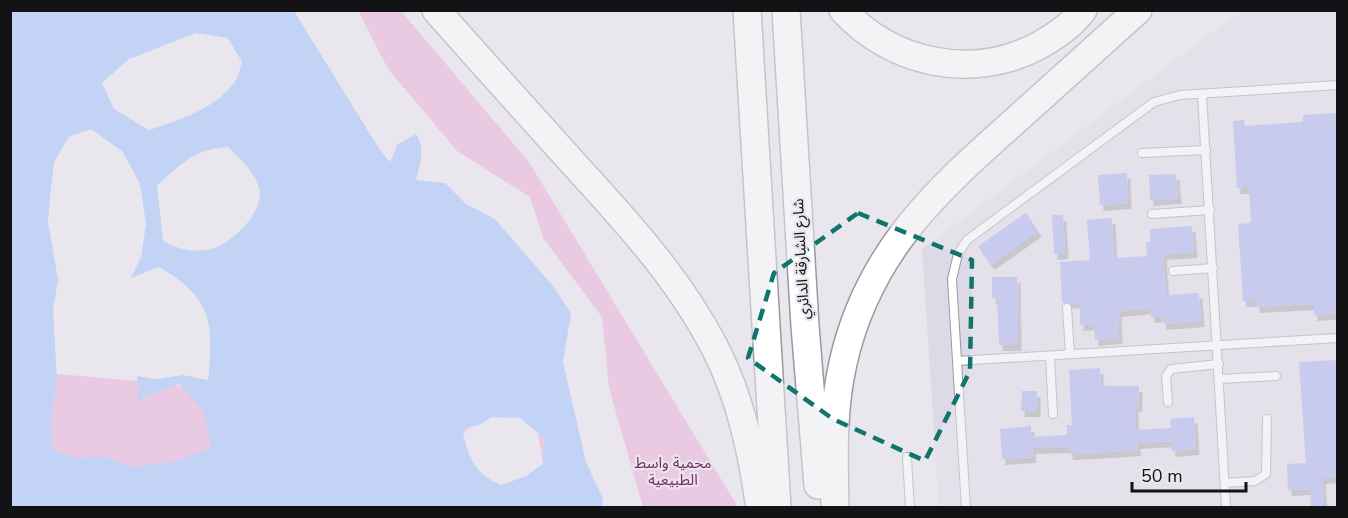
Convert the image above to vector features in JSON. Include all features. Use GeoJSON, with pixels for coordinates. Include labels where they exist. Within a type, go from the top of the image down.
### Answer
{"type":"FeatureCollection","features":[{"type":"Feature","properties":{"kind":"highway"},"geometry":{"type":"LineString","coordinates":[[436,10],[637,233],[690,304],[717,351],[738,402],[752,455],[760,507]]}},
{"type":"Feature","properties":{"kind":"highway"},"geometry":{"type":"LineString","coordinates":[[747,10],[777,507]]}},
{"type":"Feature","properties":{"kind":"highway","name":"شارع الشارقة الدائري"},"geometry":{"type":"LineString","coordinates":[[786,10],[805,326],[820,507]]}},
{"type":"Feature","properties":{"kind":"highway"},"geometry":{"type":"LineString","coordinates":[[843,10],[874,38],[909,55],[946,65],[982,64],[1020,55],[1052,38],[1083,10]]}},
{"type":"Feature","properties":{"kind":"highway"},"geometry":{"type":"LineString","coordinates":[[835,507],[834,431],[843,361],[866,294],[882,263],[902,233],[945,183],[1138,10]]}},
{"type":"Feature","properties":{"kind":"lane"},"geometry":{"type":"LineString","coordinates":[[966,507],[953,271],[958,254],[967,240],[1146,106],[1171,96],[1338,85]]}},
{"type":"Feature","properties":{"kind":"lane"},"geometry":{"type":"LineString","coordinates":[[1202,94],[1226,507]]}},
{"type":"Feature","properties":{"kind":"lane"},"geometry":{"type":"LineString","coordinates":[[1142,153],[1206,150]]}},
{"type":"Feature","properties":{"kind":"lane"},"geometry":{"type":"LineString","coordinates":[[1152,214],[1209,210]]}},
{"type":"Feature","properties":{"kind":"lane"},"geometry":{"type":"LineString","coordinates":[[1173,271],[1213,268]]}},
{"type":"Feature","properties":{"kind":"lane"},"geometry":{"type":"LineString","coordinates":[[1067,308],[1071,354]]}},
{"type":"Feature","properties":{"kind":"lane"},"geometry":{"type":"LineString","coordinates":[[957,362],[1338,338]]}},
{"type":"Feature","properties":{"kind":"lane"},"geometry":{"type":"LineString","coordinates":[[1050,356],[1053,414]]}},
{"type":"Feature","properties":{"kind":"lane"},"geometry":{"type":"LineString","coordinates":[[1168,402],[1166,376],[1171,369],[1219,364]]}},
{"type":"Feature","properties":{"kind":"lane"},"geometry":{"type":"LineString","coordinates":[[1220,379],[1276,376]]}},
{"type":"Feature","properties":{"kind":"lane"},"geometry":{"type":"LineString","coordinates":[[1225,483],[1255,481],[1266,474],[1267,419]]}},
{"type":"Feature","properties":{"kind":"lane"},"geometry":{"type":"LineString","coordinates":[[907,457],[910,507]]}},
{"type":"Feature","properties":{"kind":"highlighted area"},"geometry":{"type":"Polygon","coordinates":[[[858,213],[972,260],[970,371],[925,461],[833,419],[748,358],[774,273],[858,213]]]}},
{"type":"Feature","properties":{"kind":"shaded area"},"geometry":{"type":"Polygon","coordinates":[[[1241,11],[1337,11],[1337,507],[939,507],[922,249],[1241,11]]]}},
{"type":"Feature","properties":{"kind":"green space","name":"محمية واسط الطبيعية"},"geometry":{"type":"Polygon","coordinates":[[[358,11],[401,11],[529,162],[738,507],[643,507],[609,388],[602,317],[543,238],[530,197],[457,151],[388,69],[358,11]]]}},
{"type":"Feature","properties":{"kind":"green space"},"geometry":{"type":"Polygon","coordinates":[[[557,365],[543,464],[535,417],[500,406],[475,422],[452,444],[125,476],[39,459],[10,398],[47,373],[149,382],[241,395],[557,365]]]}},
{"type":"Feature","properties":{"kind":"water"},"geometry":{"type":"Polygon","coordinates":[[[10,11],[294,11],[378,147],[390,162],[398,144],[416,134],[421,151],[416,180],[445,183],[466,204],[495,219],[552,285],[571,313],[563,362],[586,462],[603,499],[602,507],[11,507],[10,11]],[[196,33],[129,59],[102,83],[114,109],[149,130],[197,112],[219,98],[236,80],[242,62],[228,38],[196,33]],[[91,129],[69,137],[54,162],[48,222],[58,280],[53,310],[57,380],[51,418],[52,450],[79,458],[104,456],[130,467],[173,462],[211,448],[204,412],[179,384],[138,400],[137,376],[157,379],[183,375],[208,380],[210,342],[206,313],[190,290],[177,278],[159,267],[131,278],[141,257],[146,224],[140,184],[123,152],[91,129]],[[228,147],[216,148],[189,159],[157,186],[163,241],[184,249],[207,250],[226,242],[252,217],[260,197],[259,187],[253,175],[228,147]],[[492,417],[479,425],[462,429],[474,463],[484,475],[492,480],[501,485],[526,476],[543,464],[544,438],[520,418],[492,417]]]}},
{"type":"Feature","properties":{"kind":"building"},"geometry":{"type":"Polygon","coordinates":[[[1338,113],[1338,313],[1314,315],[1313,304],[1256,307],[1256,301],[1243,301],[1238,224],[1251,223],[1249,188],[1237,188],[1233,121],[1244,120],[1245,126],[1303,122],[1303,115],[1338,113]]]}},
{"type":"Feature","properties":{"kind":"building"},"geometry":{"type":"Polygon","coordinates":[[[1127,173],[1128,203],[1100,205],[1098,175],[1127,173]]]}},
{"type":"Feature","properties":{"kind":"building"},"geometry":{"type":"Polygon","coordinates":[[[1176,174],[1178,198],[1150,200],[1149,175],[1176,174]]]}},
{"type":"Feature","properties":{"kind":"building"},"geometry":{"type":"Polygon","coordinates":[[[1026,213],[1038,231],[991,264],[978,246],[1026,213]]]}},
{"type":"Feature","properties":{"kind":"building"},"geometry":{"type":"Polygon","coordinates":[[[1052,215],[1063,215],[1065,253],[1054,254],[1052,215]]]}},
{"type":"Feature","properties":{"kind":"building"},"geometry":{"type":"Polygon","coordinates":[[[1112,218],[1114,258],[1147,256],[1146,242],[1150,242],[1150,229],[1192,226],[1194,252],[1163,254],[1166,295],[1199,293],[1201,321],[1163,324],[1162,316],[1151,317],[1150,308],[1118,311],[1119,338],[1095,340],[1094,324],[1080,325],[1080,302],[1062,303],[1060,262],[1090,260],[1087,220],[1112,218]]]}},
{"type":"Feature","properties":{"kind":"building"},"geometry":{"type":"Polygon","coordinates":[[[992,277],[1017,277],[1018,345],[999,345],[997,298],[992,298],[992,277]]]}},
{"type":"Feature","properties":{"kind":"building"},"geometry":{"type":"Polygon","coordinates":[[[1338,360],[1338,477],[1322,478],[1324,506],[1311,506],[1310,489],[1288,490],[1287,464],[1306,463],[1299,362],[1338,360]]]}},
{"type":"Feature","properties":{"kind":"building"},"geometry":{"type":"Polygon","coordinates":[[[1100,368],[1101,386],[1139,386],[1139,406],[1135,406],[1136,430],[1171,428],[1170,419],[1194,417],[1196,449],[1172,451],[1171,441],[1137,443],[1138,450],[1094,453],[1069,454],[1069,447],[1032,448],[1033,457],[1002,459],[1000,429],[1031,426],[1031,437],[1067,435],[1067,425],[1072,425],[1069,370],[1100,368]]]}},
{"type":"Feature","properties":{"kind":"building"},"geometry":{"type":"Polygon","coordinates":[[[1022,391],[1037,391],[1037,411],[1021,411],[1022,391]]]}}]}
